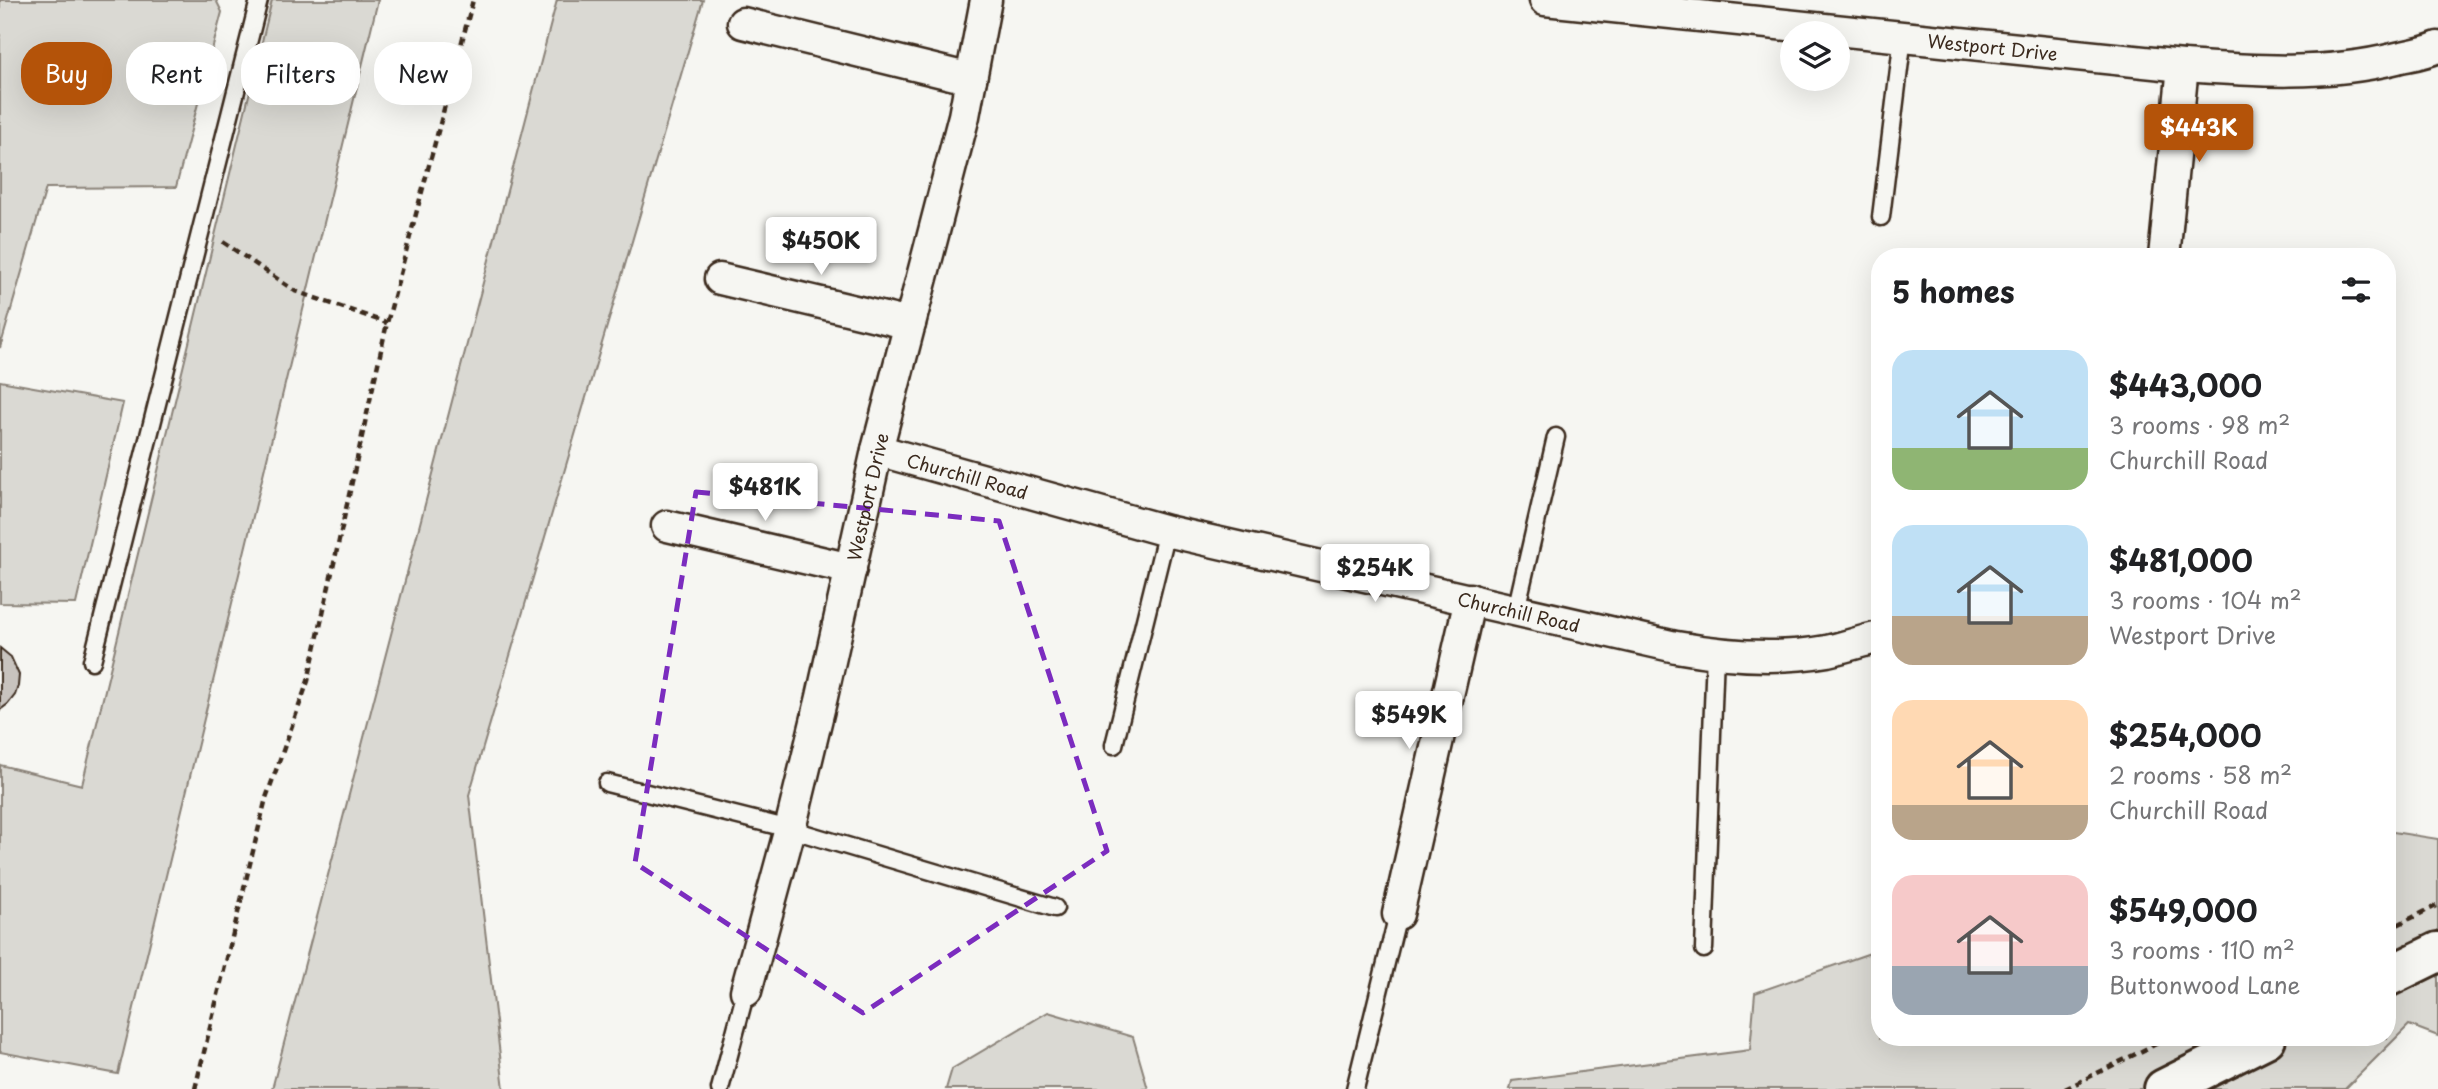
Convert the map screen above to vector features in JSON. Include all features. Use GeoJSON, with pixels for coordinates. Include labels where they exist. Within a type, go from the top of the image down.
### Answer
{"type":"FeatureCollection","features":[{"type":"Feature","properties":{"kind":"street","name":"Westport Drive"},"geometry":{"type":"LineString","coordinates":[[746,991],[790,830],[877,450],[964,116],[986,0]]}},
{"type":"Feature","properties":{"kind":"street","name":"Westport Drive"},"geometry":{"type":"LineString","coordinates":[[1545,0],[2253,71],[2362,67],[2438,47]]}},
{"type":"Feature","properties":{"kind":"street"},"geometry":{"type":"LineString","coordinates":[[743,23],[971,79]]}},
{"type":"Feature","properties":{"kind":"street"},"geometry":{"type":"LineString","coordinates":[[2165,248],[2183,66]]}},
{"type":"Feature","properties":{"kind":"street"},"geometry":{"type":"LineString","coordinates":[[720,279],[910,324]]}},
{"type":"Feature","properties":{"kind":"street","name":"Churchill Road"},"geometry":{"type":"LineString","coordinates":[[877,450],[1167,531],[1715,653],[1765,657],[1827,651],[1871,639]]}},
{"type":"Feature","properties":{"kind":"street"},"geometry":{"type":"LineString","coordinates":[[667,526],[851,569]]}},
{"type":"Feature","properties":{"kind":"street"},"geometry":{"type":"LineString","coordinates":[[1398,914],[1470,599]]}},
{"type":"Feature","properties":{"kind":"street"},"geometry":{"type":"LineString","coordinates":[[2396,973],[2438,952]]}},
{"type":"Feature","properties":{"kind":"street"},"geometry":{"type":"LineString","coordinates":[[2164,1089],[2250,1046]]}},
{"type":"Feature","properties":{"kind":"lane"},"geometry":{"type":"LineString","coordinates":[[92,661],[259,0]]}},
{"type":"Feature","properties":{"kind":"lane"},"geometry":{"type":"LineString","coordinates":[[1881,218],[1903,36]]}},
{"type":"Feature","properties":{"kind":"lane"},"geometry":{"type":"LineString","coordinates":[[1516,610],[1556,437]]}},
{"type":"Feature","properties":{"kind":"lane"},"geometry":{"type":"LineString","coordinates":[[1114,745],[1167,531]]}},
{"type":"Feature","properties":{"kind":"lane"},"geometry":{"type":"LineString","coordinates":[[1704,949],[1715,653]]}},
{"type":"Feature","properties":{"kind":"lane"},"geometry":{"type":"LineString","coordinates":[[607,783],[790,830],[1055,908]]}},
{"type":"Feature","properties":{"kind":"lane"},"geometry":{"type":"LineString","coordinates":[[1355,1089],[1398,914]]}},
{"type":"Feature","properties":{"kind":"lane"},"geometry":{"type":"LineString","coordinates":[[720,1089],[746,991]]}},
{"type":"Feature","properties":{"kind":"path"},"geometry":{"type":"LineString","coordinates":[[195,1089],[266,798],[308,681],[387,323],[473,0]]}},
{"type":"Feature","properties":{"kind":"path"},"geometry":{"type":"LineString","coordinates":[[202,227],[295,291],[387,323]]}},
{"type":"Feature","properties":{"kind":"path"},"geometry":{"type":"LineString","coordinates":[[2396,926],[2438,905]]}},
{"type":"Feature","properties":{"kind":"path"},"geometry":{"type":"LineString","coordinates":[[2065,1089],[2152,1046]]}},
{"type":"Feature","properties":{"kind":"highlighted area"},"geometry":{"type":"Polygon","coordinates":[[[696,492],[999,521],[1107,851],[863,1013],[635,863],[696,492]]]}},
{"type":"Feature","properties":{"kind":"shaded area"},"geometry":{"type":"Polygon","coordinates":[[[0,0],[216,0],[222,12],[214,42],[126,42],[126,105],[198,105],[176,187],[46,188],[0,348],[0,0]]]}},
{"type":"Feature","properties":{"kind":"shaded area"},"geometry":{"type":"Polygon","coordinates":[[[272,0],[378,0],[360,74],[360,42],[262,42],[272,0]]]}},
{"type":"Feature","properties":{"kind":"shaded area"},"geometry":{"type":"Polygon","coordinates":[[[557,0],[703,0],[469,795],[504,1089],[272,1089],[557,0]]]}},
{"type":"Feature","properties":{"kind":"shaded area"},"geometry":{"type":"Polygon","coordinates":[[[247,105],[353,105],[118,1074],[0,1052],[0,765],[82,785],[247,105]]]}},
{"type":"Feature","properties":{"kind":"shaded area"},"geometry":{"type":"Polygon","coordinates":[[[0,381],[123,403],[76,604],[0,603],[0,381]]]}},
{"type":"Feature","properties":{"kind":"shaded area"},"geometry":{"type":"Polygon","coordinates":[[[2396,832],[2438,839],[2438,1036],[2409,1025],[2396,1038],[2396,832]]]}},
{"type":"Feature","properties":{"kind":"shaded area"},"geometry":{"type":"Polygon","coordinates":[[[1871,953],[1871,1046],[2388,1046],[2345,1089],[1510,1089],[1512,1081],[1750,1050],[1755,993],[1871,953]]]}},
{"type":"Feature","properties":{"kind":"shaded area"},"geometry":{"type":"Polygon","coordinates":[[[1048,1012],[1133,1037],[1148,1089],[946,1089],[952,1069],[1048,1012]]]}},
{"type":"Feature","properties":{"kind":"building"},"geometry":{"type":"Polygon","coordinates":[[[0,648],[11,657],[19,675],[15,695],[0,710],[0,648]]]}}]}
